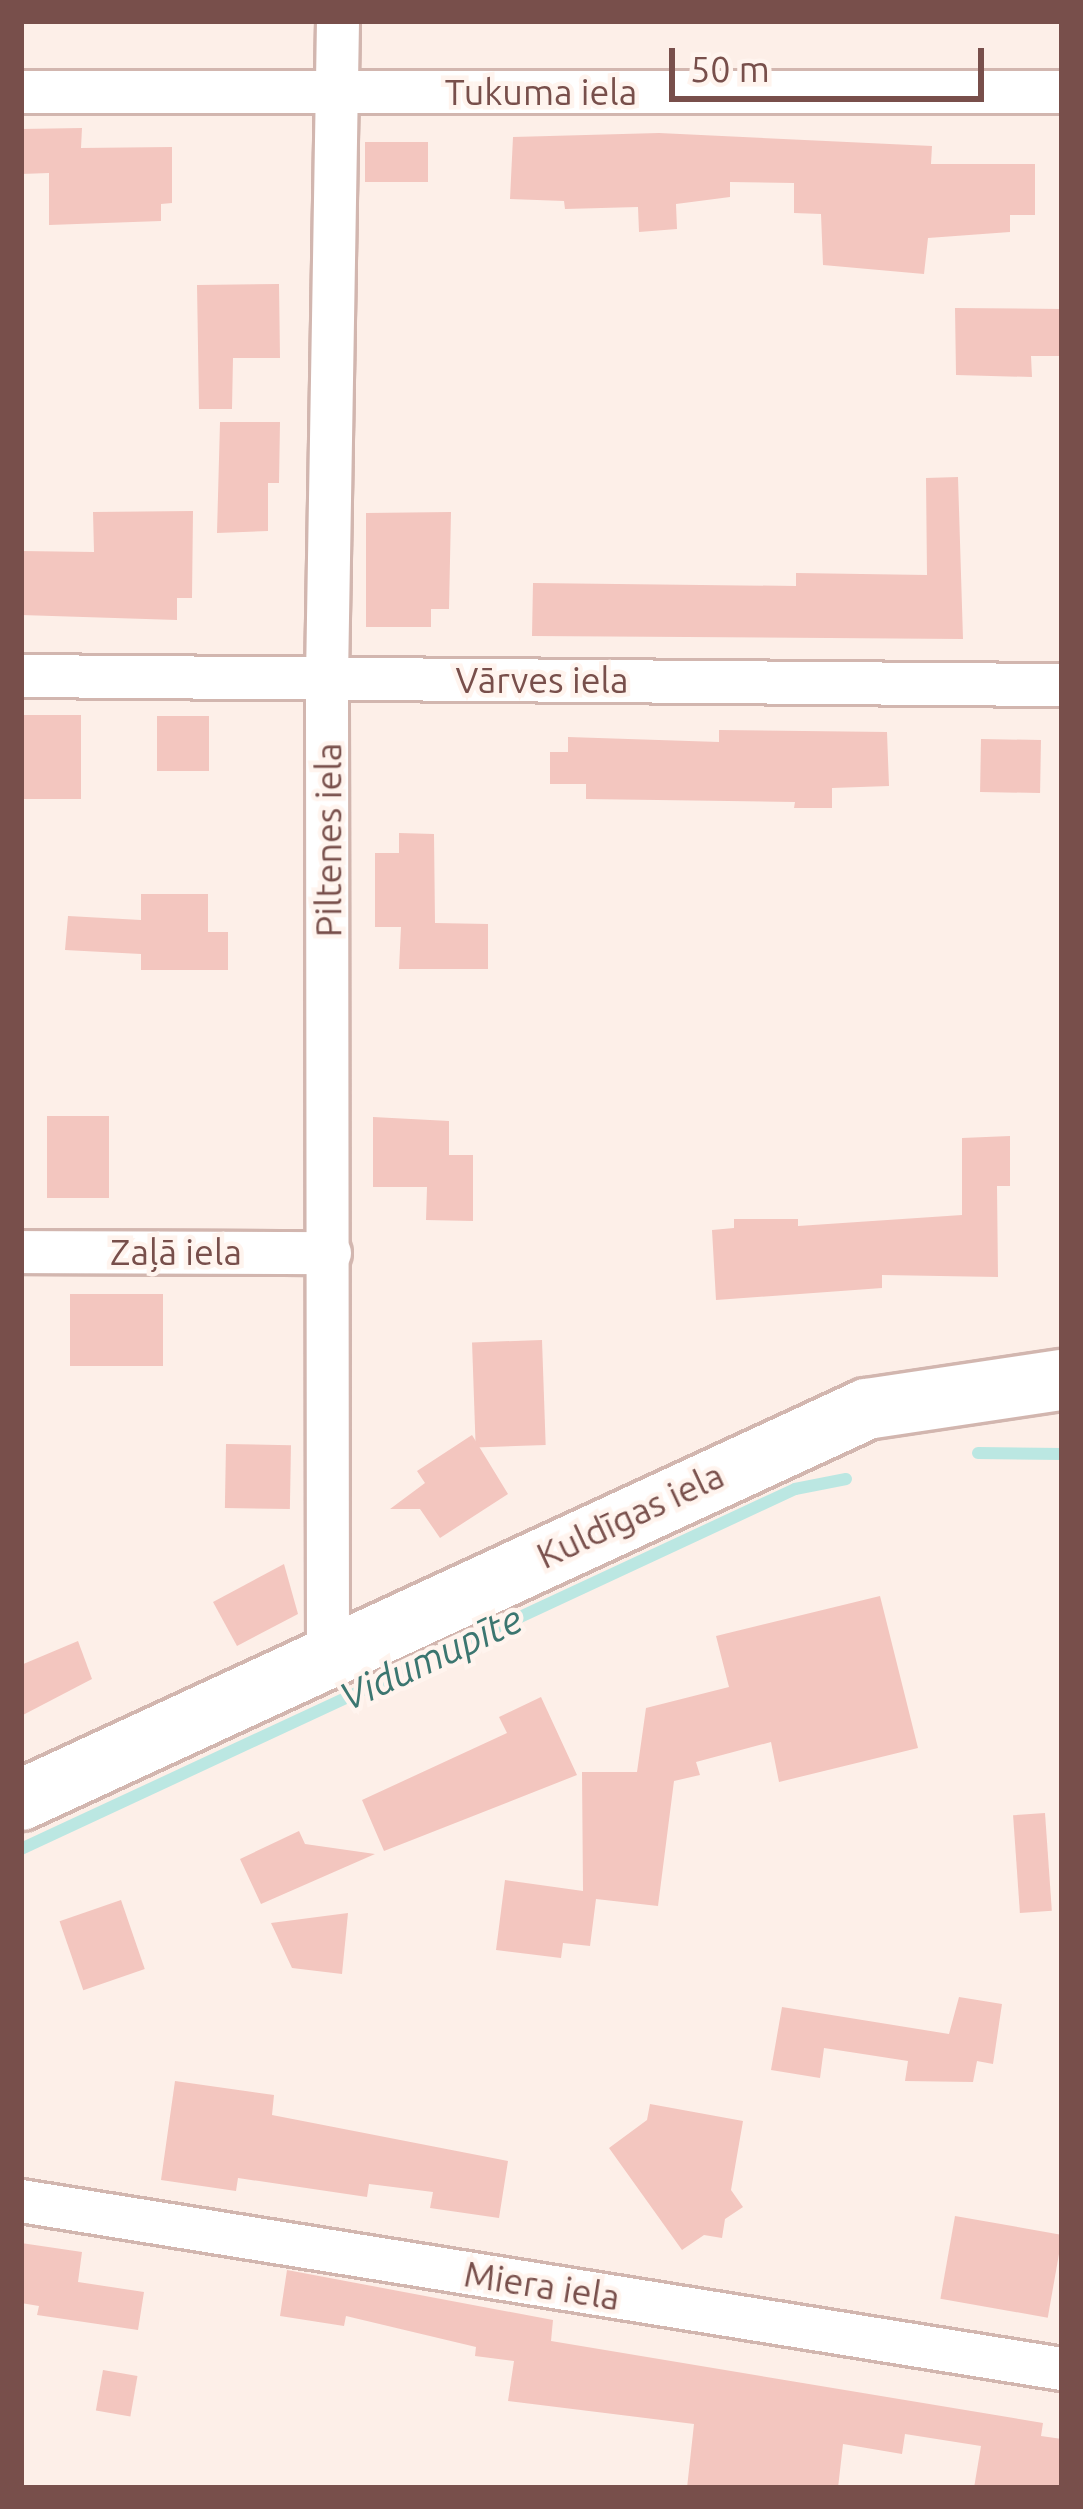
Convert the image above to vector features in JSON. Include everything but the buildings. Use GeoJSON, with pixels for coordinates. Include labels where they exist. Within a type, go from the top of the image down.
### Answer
{"type":"FeatureCollection","features":[{"type":"Feature","properties":{"kind":"street","name":"Piltenes iela"},"geometry":{"type":"LineString","coordinates":[[328,1659],[327,678],[338,21]]}},
{"type":"Feature","properties":{"kind":"street","name":"Tukuma iela"},"geometry":{"type":"LineString","coordinates":[[21,92],[1062,92]]}},
{"type":"Feature","properties":{"kind":"street","name":"Vārves iela"},"geometry":{"type":"LineString","coordinates":[[21,676],[1062,685]]}},
{"type":"Feature","properties":{"kind":"street","name":"Zaļā iela"},"geometry":{"type":"LineString","coordinates":[[21,1252],[330,1253]]}},
{"type":"Feature","properties":{"kind":"street","name":"Kuldīgas iela"},"geometry":{"type":"LineString","coordinates":[[21,1800],[867,1409],[1062,1380]]}},
{"type":"Feature","properties":{"kind":"street","name":"Miera iela"},"geometry":{"type":"LineString","coordinates":[[21,2201],[1062,2369]]}},
{"type":"Feature","properties":{"kind":"waterway","name":"Vidumupīte"},"geometry":{"type":"LineString","coordinates":[[978,1453],[1062,1454]]}},
{"type":"Feature","properties":{"kind":"waterway","name":"Vidumupīte"},"geometry":{"type":"LineString","coordinates":[[21,1849],[795,1489],[846,1479]]}}]}
